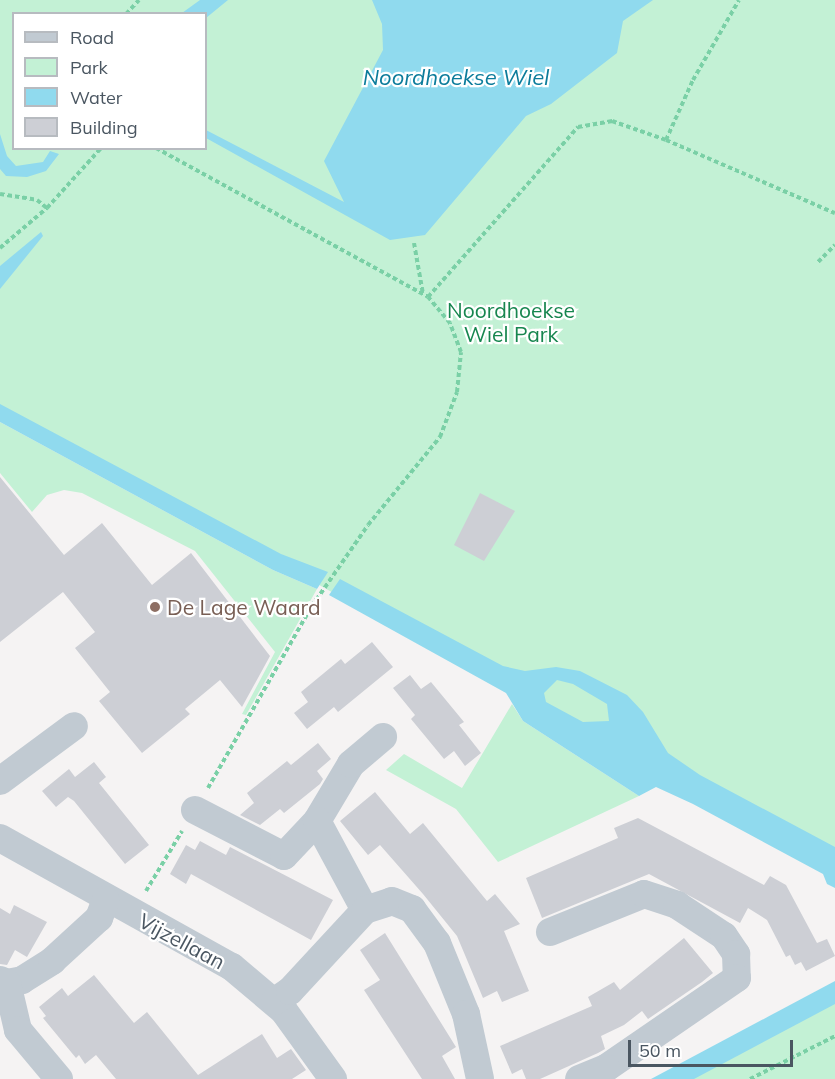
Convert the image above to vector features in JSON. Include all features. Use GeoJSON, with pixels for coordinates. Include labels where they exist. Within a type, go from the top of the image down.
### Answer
{"type":"FeatureCollection","features":[{"type":"Feature","properties":{"kind":"street"},"geometry":{"type":"LineString","coordinates":[[0,781],[74,726]]}},
{"type":"Feature","properties":{"kind":"street"},"geometry":{"type":"LineString","coordinates":[[195,810],[284,856],[317,821],[351,764],[383,737]]}},
{"type":"Feature","properties":{"kind":"street"},"geometry":{"type":"LineString","coordinates":[[317,821],[365,910]]}},
{"type":"Feature","properties":{"kind":"street","name":"Vijzellaan"},"geometry":{"type":"LineString","coordinates":[[0,838],[106,900],[231,967],[275,1001],[333,1079]]}},
{"type":"Feature","properties":{"kind":"street"},"geometry":{"type":"LineString","coordinates":[[550,932],[644,894],[677,905],[724,936],[736,954],[737,978],[606,1068],[579,1079]]}},
{"type":"Feature","properties":{"kind":"street"},"geometry":{"type":"LineString","coordinates":[[59,1079],[18,1030],[3,981],[22,980],[52,961],[99,918],[106,900]]}},
{"type":"Feature","properties":{"kind":"street"},"geometry":{"type":"LineString","coordinates":[[275,1001],[290,991],[365,910],[392,901],[412,909],[437,943],[466,1014],[480,1079]]}},
{"type":"Feature","properties":{"kind":"path"},"geometry":{"type":"LineString","coordinates":[[128,12],[139,0]]}},
{"type":"Feature","properties":{"kind":"path"},"geometry":{"type":"LineString","coordinates":[[666,140],[693,80],[739,0]]}},
{"type":"Feature","properties":{"kind":"path"},"geometry":{"type":"LineString","coordinates":[[426,296],[578,127],[612,121],[666,140],[835,213]]}},
{"type":"Feature","properties":{"kind":"path"},"geometry":{"type":"LineString","coordinates":[[0,248],[47,208],[99,150]]}},
{"type":"Feature","properties":{"kind":"path"},"geometry":{"type":"LineString","coordinates":[[144,894],[312,606],[368,525],[440,437],[457,392],[461,352],[450,322],[426,296],[160,150]]}},
{"type":"Feature","properties":{"kind":"path"},"geometry":{"type":"LineString","coordinates":[[0,194],[37,200],[47,208]]}},
{"type":"Feature","properties":{"kind":"path"},"geometry":{"type":"LineString","coordinates":[[414,243],[426,296]]}},
{"type":"Feature","properties":{"kind":"path"},"geometry":{"type":"LineString","coordinates":[[818,262],[835,245]]}},
{"type":"Feature","properties":{"kind":"path"},"geometry":{"type":"LineString","coordinates":[[750,1079],[835,1036]]}},
{"type":"Feature","properties":{"kind":"green space","name":"Noordhoekse Wiel Park"},"geometry":{"type":"Polygon","coordinates":[[[0,0],[835,0],[835,866],[598,742],[85,453],[0,410],[0,0]]]}},
{"type":"Feature","properties":{"kind":"green space"},"geometry":{"type":"Polygon","coordinates":[[[0,422],[273,570],[317,589],[246,715],[242,714],[275,652],[195,551],[82,493],[64,490],[47,495],[32,512],[0,473],[0,422]]]}},
{"type":"Feature","properties":{"kind":"green space"},"geometry":{"type":"Polygon","coordinates":[[[512,704],[523,721],[639,796],[498,862],[456,809],[386,770],[404,754],[462,788],[512,704]]]}},
{"type":"Feature","properties":{"kind":"green space"},"geometry":{"type":"Polygon","coordinates":[[[835,989],[835,1079],[667,1079],[835,989]]]}},
{"type":"Feature","properties":{"kind":"water"},"geometry":{"type":"Polygon","coordinates":[[[200,0],[228,0],[207,17],[207,12],[183,12],[200,0]]]}},
{"type":"Feature","properties":{"kind":"water","name":"Noordhoekse Wiel"},"geometry":{"type":"Polygon","coordinates":[[[372,0],[653,0],[623,21],[617,53],[551,104],[526,116],[425,235],[390,240],[207,139],[207,131],[344,202],[324,161],[383,50],[382,24],[372,0]]]}},
{"type":"Feature","properties":{"kind":"water"},"geometry":{"type":"Polygon","coordinates":[[[0,134],[7,156],[16,166],[43,162],[50,151],[59,154],[46,171],[27,177],[6,176],[0,169],[0,134]]]}},
{"type":"Feature","properties":{"kind":"water"},"geometry":{"type":"Polygon","coordinates":[[[41,232],[43,236],[0,289],[0,266],[41,232]]]}},
{"type":"Feature","properties":{"kind":"water"},"geometry":{"type":"Polygon","coordinates":[[[0,404],[281,554],[328,572],[317,589],[273,570],[0,422],[0,404]]]}},
{"type":"Feature","properties":{"kind":"water"},"geometry":{"type":"Polygon","coordinates":[[[340,579],[503,666],[525,671],[556,667],[580,671],[627,695],[643,712],[668,753],[700,775],[835,847],[835,888],[827,884],[823,874],[693,804],[656,787],[639,796],[523,721],[506,693],[329,595],[340,579]],[[557,680],[544,693],[546,702],[583,722],[609,721],[607,704],[573,684],[557,680]]]}},
{"type":"Feature","properties":{"kind":"water"},"geometry":{"type":"Polygon","coordinates":[[[835,981],[835,1004],[694,1079],[651,1079],[835,981]]]}},
{"type":"Feature","properties":{"kind":"building","name":"De Lage Waard"},"geometry":{"type":"Polygon","coordinates":[[[0,477],[64,555],[102,523],[152,585],[191,553],[270,656],[242,707],[220,680],[185,709],[190,714],[142,753],[99,701],[110,692],[75,648],[95,632],[63,592],[0,642],[0,477]]]}},
{"type":"Feature","properties":{"kind":"building"},"geometry":{"type":"Polygon","coordinates":[[[480,493],[515,511],[484,561],[454,545],[480,493]]]}},
{"type":"Feature","properties":{"kind":"building"},"geometry":{"type":"Polygon","coordinates":[[[372,642],[393,667],[338,712],[334,707],[307,729],[294,713],[308,702],[301,692],[341,659],[345,664],[372,642]]]}},
{"type":"Feature","properties":{"kind":"building"},"geometry":{"type":"Polygon","coordinates":[[[410,675],[421,689],[431,682],[464,722],[459,725],[481,753],[465,766],[454,751],[444,759],[411,719],[415,715],[393,688],[410,675]]]}},
{"type":"Feature","properties":{"kind":"building"},"geometry":{"type":"Polygon","coordinates":[[[318,743],[331,759],[317,771],[323,779],[320,784],[284,813],[280,809],[260,825],[240,815],[254,803],[247,793],[287,761],[291,765],[318,743]]]}},
{"type":"Feature","properties":{"kind":"building"},"geometry":{"type":"Polygon","coordinates":[[[94,762],[106,777],[99,783],[149,845],[125,864],[74,801],[68,797],[56,807],[42,791],[69,769],[75,777],[94,762]]]}},
{"type":"Feature","properties":{"kind":"building"},"geometry":{"type":"Polygon","coordinates":[[[375,792],[410,834],[423,823],[487,901],[495,894],[520,924],[504,931],[529,991],[502,1002],[497,991],[483,998],[457,936],[380,845],[368,855],[340,821],[375,792]]]}},
{"type":"Feature","properties":{"kind":"building"},"geometry":{"type":"Polygon","coordinates":[[[638,818],[764,885],[770,876],[786,885],[817,943],[827,939],[835,956],[806,971],[801,962],[795,965],[790,955],[786,957],[767,920],[748,908],[740,923],[649,874],[542,918],[526,878],[618,838],[614,828],[638,818]]]}},
{"type":"Feature","properties":{"kind":"building"},"geometry":{"type":"Polygon","coordinates":[[[200,841],[226,855],[230,847],[333,900],[311,940],[191,874],[186,884],[170,874],[186,845],[195,850],[200,841]]]}},
{"type":"Feature","properties":{"kind":"building"},"geometry":{"type":"Polygon","coordinates":[[[14,905],[47,922],[27,957],[15,950],[7,965],[0,964],[0,908],[10,914],[14,905]]]}},
{"type":"Feature","properties":{"kind":"building"},"geometry":{"type":"Polygon","coordinates":[[[385,933],[456,1047],[442,1056],[455,1079],[422,1079],[364,990],[380,980],[360,950],[385,933]]]}},
{"type":"Feature","properties":{"kind":"building"},"geometry":{"type":"Polygon","coordinates":[[[684,938],[713,973],[702,982],[648,1019],[642,1011],[624,1025],[601,1036],[605,1049],[598,1053],[540,1079],[526,1079],[522,1069],[512,1074],[500,1046],[592,1006],[588,997],[614,982],[620,990],[684,938]]]}},
{"type":"Feature","properties":{"kind":"building"},"geometry":{"type":"Polygon","coordinates":[[[94,975],[134,1023],[147,1012],[198,1075],[262,1034],[277,1058],[291,1049],[306,1070],[292,1079],[116,1079],[96,1055],[85,1064],[79,1055],[76,1058],[43,1018],[46,1016],[39,1007],[62,988],[68,996],[94,975]]]}},
{"type":"Feature","properties":{"kind":"place","name":"De Lage Waard"},"geometry":{"type":"Point","coordinates":[155,607]}}]}
